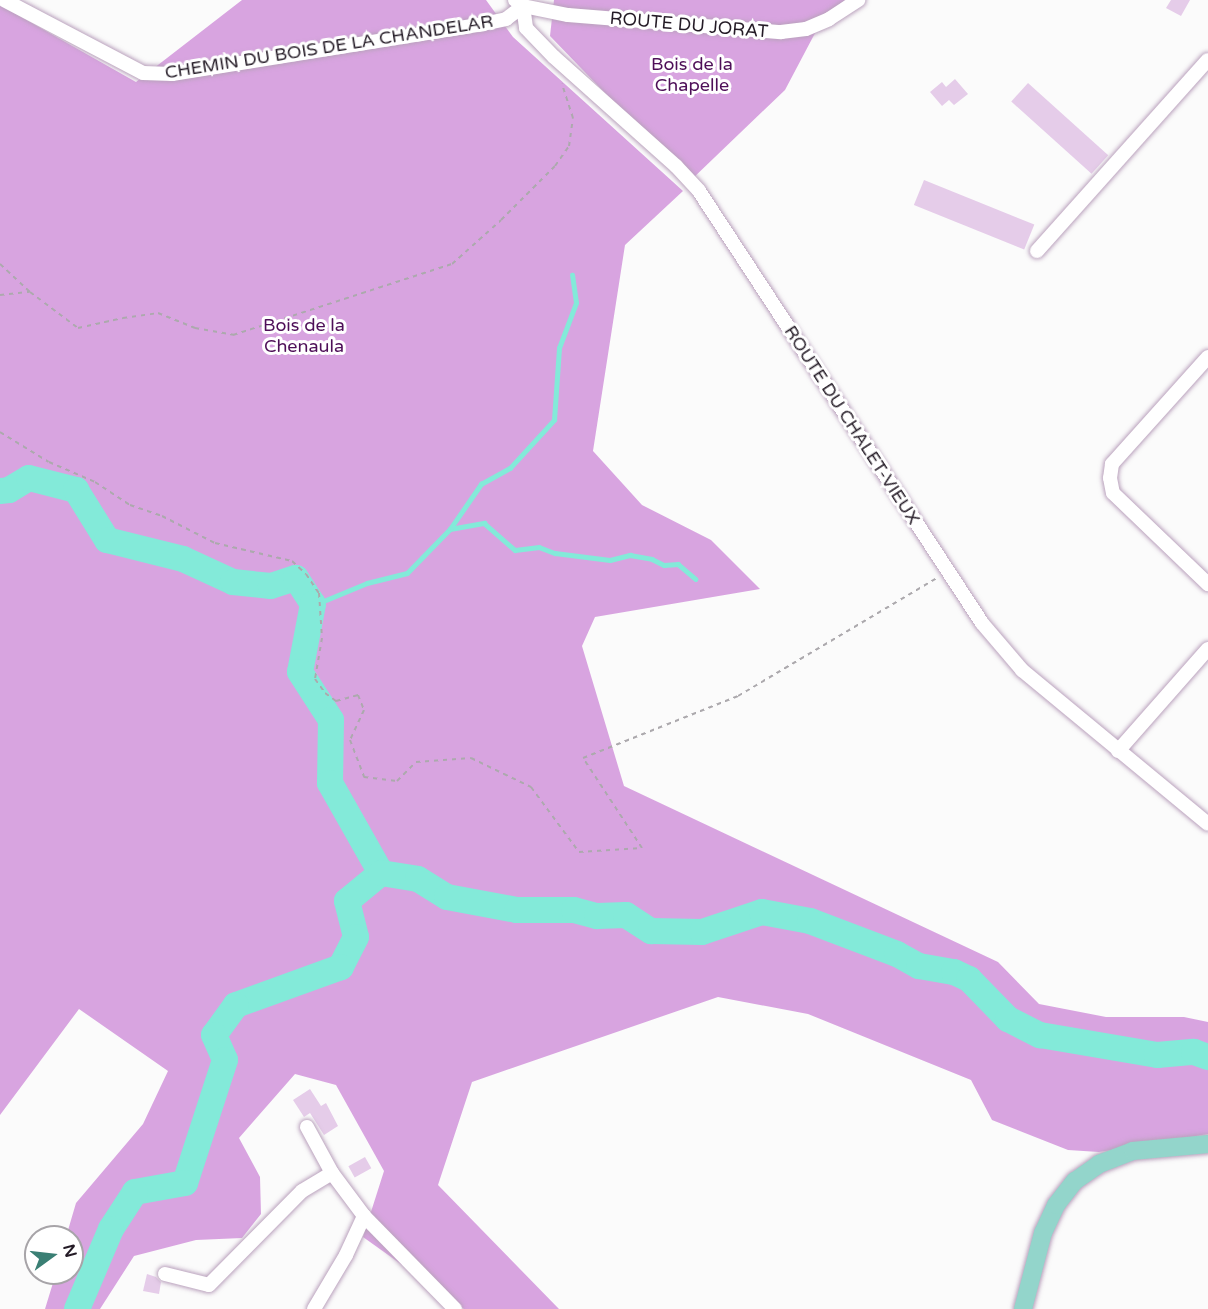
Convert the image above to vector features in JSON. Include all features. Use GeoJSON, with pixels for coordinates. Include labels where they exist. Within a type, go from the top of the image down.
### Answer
{"type":"FeatureCollection","features":[{"type":"Feature","properties":{"kind":"main road"},"geometry":{"type":"LineString","coordinates":[[1023,1309],[1043,1233],[1056,1205],[1076,1181],[1099,1164],[1133,1151],[1208,1144]]}},
{"type":"Feature","properties":{"kind":"street","name":"CHEMIN DU BOIS DE LA CHANDELAR"},"geometry":{"type":"LineString","coordinates":[[3,0],[143,73],[172,74],[483,24],[506,19],[519,3]]}},
{"type":"Feature","properties":{"kind":"street","name":"ROUTE DU JORAT"},"geometry":{"type":"LineString","coordinates":[[519,3],[568,15],[781,32],[806,28],[821,22],[858,0]]}},
{"type":"Feature","properties":{"kind":"street","name":"ROUTE DU CHALET-VIEUX"},"geometry":{"type":"LineString","coordinates":[[519,3],[526,28],[554,57],[668,158],[699,191],[982,623],[1022,670],[1208,824]]}},
{"type":"Feature","properties":{"kind":"street"},"geometry":{"type":"LineString","coordinates":[[1037,251],[1208,60]]}},
{"type":"Feature","properties":{"kind":"street"},"geometry":{"type":"LineString","coordinates":[[1208,357],[1112,464],[1110,478],[1113,493],[1208,584]]}},
{"type":"Feature","properties":{"kind":"street"},"geometry":{"type":"LineString","coordinates":[[1118,751],[1208,649]]}},
{"type":"Feature","properties":{"kind":"street"},"geometry":{"type":"LineString","coordinates":[[307,1128],[332,1173],[364,1215],[455,1309]]}},
{"type":"Feature","properties":{"kind":"street"},"geometry":{"type":"LineString","coordinates":[[165,1274],[209,1285],[302,1191],[332,1173]]}},
{"type":"Feature","properties":{"kind":"street"},"geometry":{"type":"LineString","coordinates":[[314,1309],[346,1255],[364,1215]]}},
{"type":"Feature","properties":{"kind":"path"},"geometry":{"type":"LineString","coordinates":[[0,264],[30,292],[78,328],[158,313],[195,328],[233,335],[452,264],[501,220],[555,166],[569,146],[573,118],[554,57]]}},
{"type":"Feature","properties":{"kind":"path"},"geometry":{"type":"LineString","coordinates":[[0,295],[30,292]]}},
{"type":"Feature","properties":{"kind":"path"},"geometry":{"type":"LineString","coordinates":[[0,432],[49,462],[95,482],[130,505],[162,516],[215,543],[292,561],[306,574],[319,593],[322,638],[315,679],[325,693],[336,701],[358,695],[364,710],[350,740],[364,777],[397,781],[416,762],[471,758],[531,787],[579,852],[642,848],[583,758],[738,696],[947,572]]}},
{"type":"Feature","properties":{"kind":"green space","name":"Bois de la Chenaula"},"geometry":{"type":"Polygon","coordinates":[[[242,0],[486,0],[513,37],[683,191],[625,245],[593,451],[642,505],[711,540],[760,589],[595,617],[582,646],[624,786],[998,962],[1039,1004],[1106,1017],[1184,1017],[1208,1022],[1208,1134],[1099,1152],[1068,1150],[992,1120],[971,1080],[808,1014],[718,997],[472,1082],[438,1185],[559,1309],[464,1309],[363,1237],[384,1171],[336,1085],[295,1074],[239,1138],[260,1177],[261,1214],[242,1238],[196,1240],[134,1256],[100,1309],[45,1309],[52,1285],[84,1285],[84,1225],[70,1225],[76,1203],[143,1124],[168,1071],[79,1009],[0,1115],[0,5],[136,82],[242,0]]]}},
{"type":"Feature","properties":{"kind":"green space","name":"Bois de la Chapelle"},"geometry":{"type":"Polygon","coordinates":[[[554,0],[845,0],[823,18],[785,90],[690,181],[550,36],[554,0]]]}},
{"type":"Feature","properties":{"kind":"building"},"geometry":{"type":"Polygon","coordinates":[[[1171,0],[1190,0],[1181,16],[1166,8],[1171,0]]]}},
{"type":"Feature","properties":{"kind":"building"},"geometry":{"type":"Polygon","coordinates":[[[955,79],[968,94],[954,105],[949,100],[942,106],[930,92],[942,82],[946,87],[955,79]]]}},
{"type":"Feature","properties":{"kind":"building"},"geometry":{"type":"Polygon","coordinates":[[[1028,83],[1108,155],[1092,174],[1011,102],[1028,83]]]}},
{"type":"Feature","properties":{"kind":"building"},"geometry":{"type":"Polygon","coordinates":[[[924,180],[1034,225],[1024,250],[914,205],[924,180]]]}},
{"type":"Feature","properties":{"kind":"building"},"geometry":{"type":"Polygon","coordinates":[[[310,1089],[321,1106],[326,1103],[338,1126],[324,1135],[310,1113],[304,1117],[293,1100],[310,1089]]]}},
{"type":"Feature","properties":{"kind":"building"},"geometry":{"type":"Polygon","coordinates":[[[365,1157],[371,1168],[355,1178],[348,1166],[365,1157]]]}},
{"type":"Feature","properties":{"kind":"building"},"geometry":{"type":"Polygon","coordinates":[[[147,1274],[156,1277],[161,1282],[159,1294],[143,1291],[147,1274]]]}},
{"type":"Feature","properties":{"kind":"waterway"},"geometry":{"type":"LineString","coordinates":[[326,600],[367,583],[407,573],[450,529],[481,484],[510,468],[554,420],[559,348],[576,303],[572,275]]}},
{"type":"Feature","properties":{"kind":"waterway"},"geometry":{"type":"LineString","coordinates":[[0,491],[9,490],[29,478],[76,490],[107,540],[183,559],[233,582],[271,586],[296,578],[313,604],[300,672],[331,720],[330,783],[381,873],[347,901],[356,937],[341,967],[236,1005],[214,1035],[225,1060],[185,1183],[135,1192],[111,1229],[77,1309]]}},
{"type":"Feature","properties":{"kind":"waterway"},"geometry":{"type":"LineString","coordinates":[[450,529],[484,523],[515,550],[539,547],[555,553],[610,560],[630,555],[652,559],[664,565],[678,564],[696,579]]}},
{"type":"Feature","properties":{"kind":"waterway"},"geometry":{"type":"LineString","coordinates":[[381,873],[418,879],[447,897],[517,910],[574,910],[597,916],[626,915],[651,931],[702,932],[762,912],[810,921],[897,954],[919,966],[954,972],[969,979],[1008,1019],[1040,1035],[1157,1055],[1194,1052],[1208,1057]]}}]}
